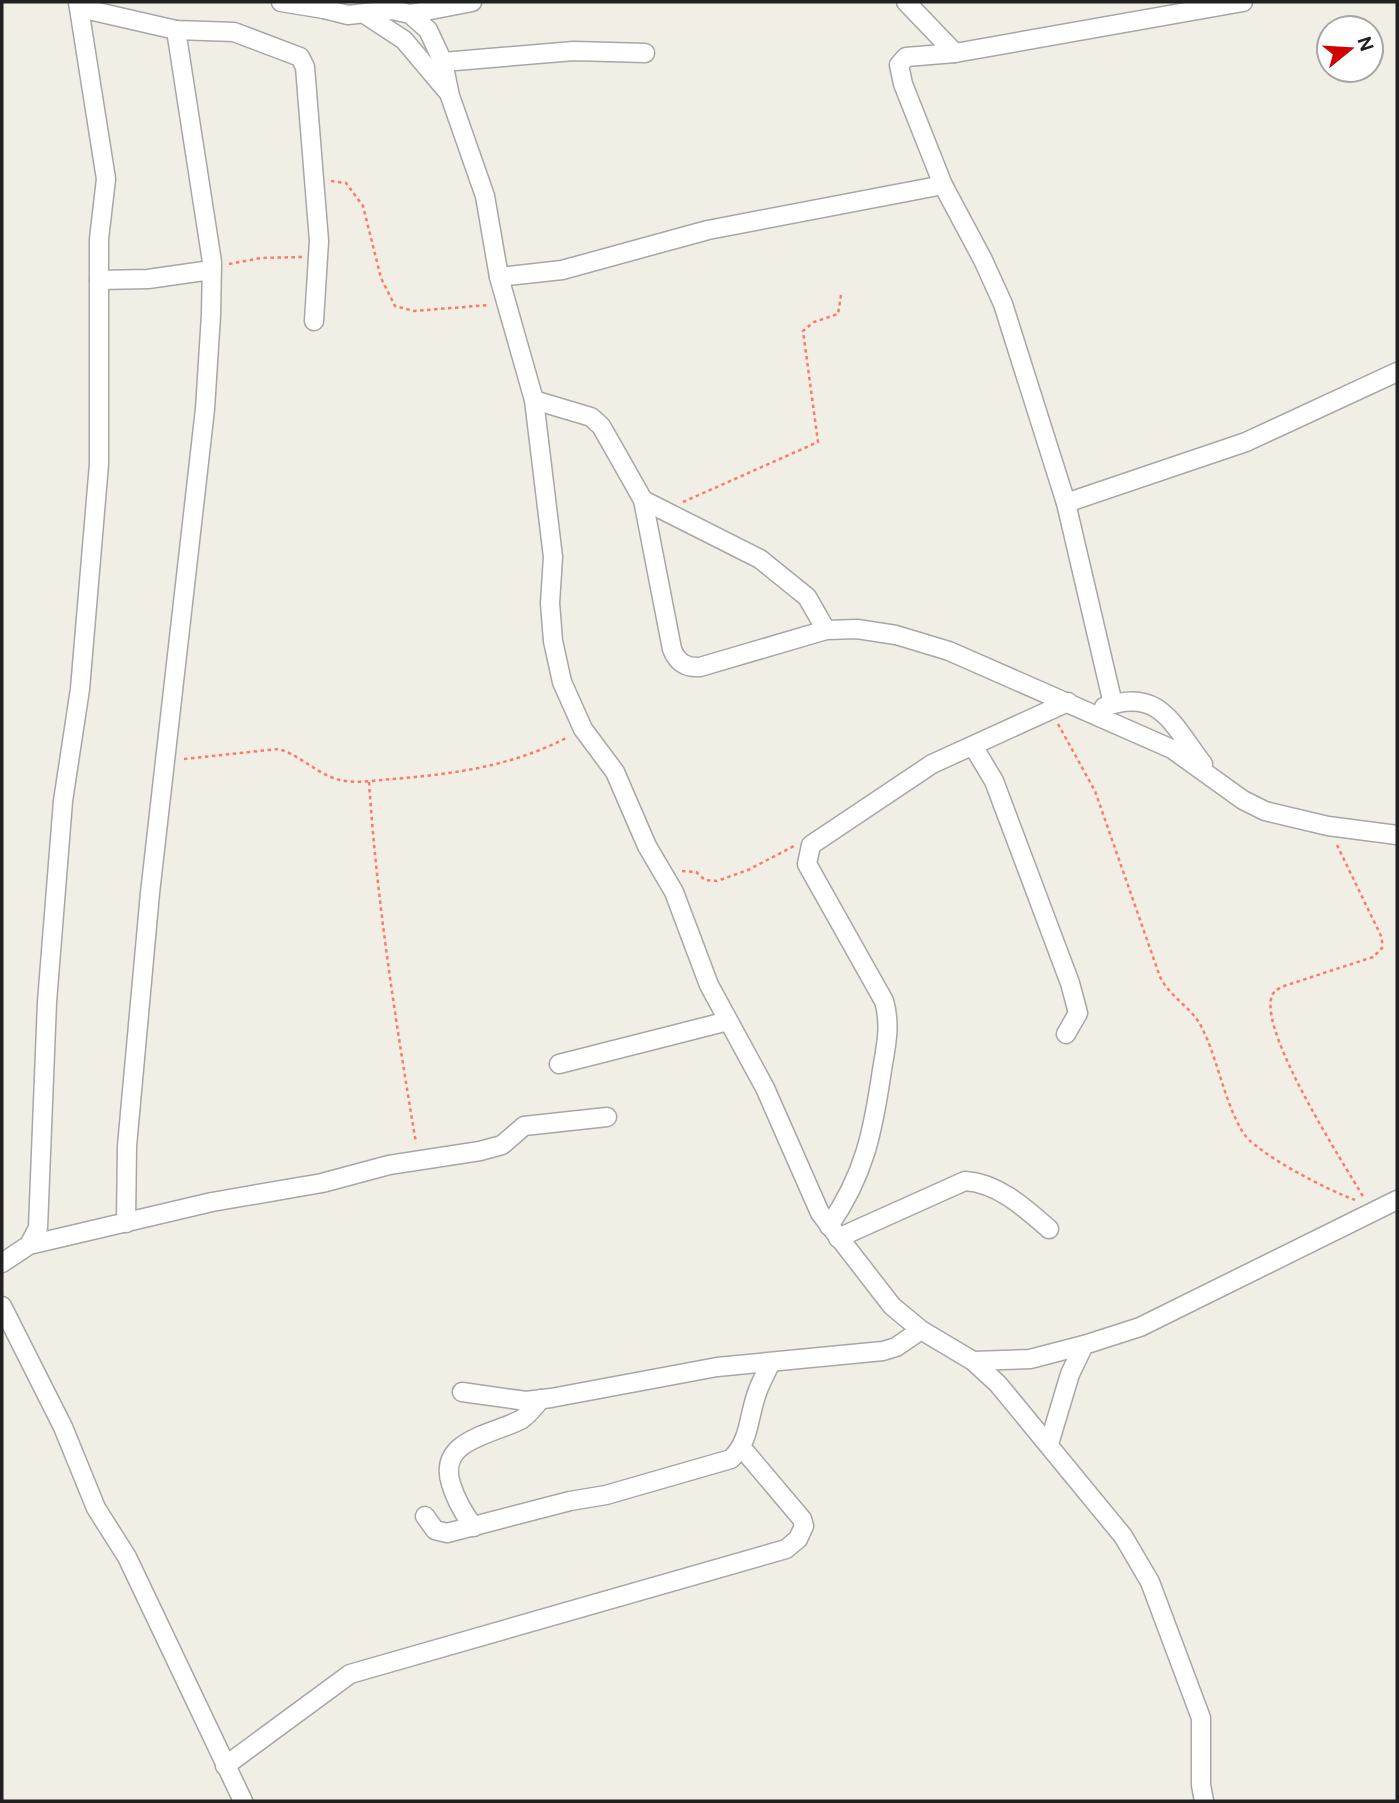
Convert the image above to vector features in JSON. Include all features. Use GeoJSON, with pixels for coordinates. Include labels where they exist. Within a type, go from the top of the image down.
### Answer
{"type":"FeatureCollection","features":[{"type":"Feature","properties":{"kind":"street"},"geometry":{"type":"LineString","coordinates":[[281,2],[323,6],[348,15],[392,10],[410,14],[472,2]]}},
{"type":"Feature","properties":{"kind":"street"},"geometry":{"type":"LineString","coordinates":[[906,2],[955,53]]}},
{"type":"Feature","properties":{"kind":"street"},"geometry":{"type":"LineString","coordinates":[[1113,704],[1066,503],[1003,304],[943,185],[903,84],[899,65],[906,57],[955,53],[1243,2]]}},
{"type":"Feature","properties":{"kind":"street"},"geometry":{"type":"LineString","coordinates":[[29,1245],[38,1228],[47,1002],[60,842],[80,689],[99,464],[99,281],[105,165],[79,5],[176,30],[234,32],[300,57],[304,67],[318,258],[314,321]]}},
{"type":"Feature","properties":{"kind":"street"},"geometry":{"type":"LineString","coordinates":[[410,14],[428,30],[443,62],[450,96],[485,196],[505,303],[534,400],[553,557],[550,603],[555,653],[569,701],[583,729],[615,772],[637,825],[679,903],[709,985],[765,1088],[815,1203],[833,1232],[892,1306],[920,1330],[973,1362],[998,1384],[1123,1535],[1150,1582],[1200,1718],[1201,1785],[1204,1801]]}},
{"type":"Feature","properties":{"kind":"street"},"geometry":{"type":"LineString","coordinates":[[366,15],[404,40],[420,55],[450,96]]}},
{"type":"Feature","properties":{"kind":"street"},"geometry":{"type":"LineString","coordinates":[[127,1223],[127,1146],[165,759],[205,409],[212,268],[176,30]]}},
{"type":"Feature","properties":{"kind":"street"},"geometry":{"type":"LineString","coordinates":[[443,62],[573,51],[645,52]]}},
{"type":"Feature","properties":{"kind":"street"},"geometry":{"type":"LineString","coordinates":[[499,277],[562,270],[708,230],[943,185]]}},
{"type":"Feature","properties":{"kind":"street"},"geometry":{"type":"LineString","coordinates":[[99,281],[148,278],[212,268]]}},
{"type":"Feature","properties":{"kind":"street"},"geometry":{"type":"LineString","coordinates":[[1066,503],[1246,442],[1397,372]]}},
{"type":"Feature","properties":{"kind":"street"},"geometry":{"type":"LineString","coordinates":[[534,400],[591,417],[601,426],[643,500],[671,649],[680,663],[700,667],[826,630],[857,629],[896,635],[949,651],[1172,750],[1243,800],[1265,811],[1328,826],[1397,835]]}},
{"type":"Feature","properties":{"kind":"street"},"geometry":{"type":"LineString","coordinates":[[643,500],[661,512],[733,543],[769,565],[807,597],[826,630]]}},
{"type":"Feature","properties":{"kind":"street"},"geometry":{"type":"LineString","coordinates":[[1087,713],[1135,699],[1147,702],[1166,716],[1211,775]]}},
{"type":"Feature","properties":{"kind":"street"},"geometry":{"type":"LineString","coordinates":[[833,1232],[869,1147],[889,1025],[884,1001],[807,864],[811,845],[932,764],[1052,712],[1068,702]]}},
{"type":"Feature","properties":{"kind":"street"},"geometry":{"type":"LineString","coordinates":[[973,746],[993,781],[1073,992],[1078,1013],[1066,1034]]}},
{"type":"Feature","properties":{"kind":"street"},"geometry":{"type":"LineString","coordinates":[[559,1064],[728,1021]]}},
{"type":"Feature","properties":{"kind":"street"},"geometry":{"type":"LineString","coordinates":[[2,1263],[29,1245],[212,1202],[322,1184],[419,1160],[492,1149],[524,1126],[607,1117]]}},
{"type":"Feature","properties":{"kind":"street"},"geometry":{"type":"LineString","coordinates":[[833,1232],[965,1181],[979,1183],[1011,1198],[1049,1229]]}},
{"type":"Feature","properties":{"kind":"street"},"geometry":{"type":"LineString","coordinates":[[973,1362],[1030,1359],[1140,1327],[1397,1200]]}},
{"type":"Feature","properties":{"kind":"street"},"geometry":{"type":"LineString","coordinates":[[2,1306],[63,1427],[96,1508],[127,1557],[243,1801]]}},
{"type":"Feature","properties":{"kind":"street"},"geometry":{"type":"LineString","coordinates":[[462,1392],[526,1401],[541,1399],[609,1389],[717,1367],[883,1351],[896,1347],[920,1330]]}},
{"type":"Feature","properties":{"kind":"street"},"geometry":{"type":"LineString","coordinates":[[1049,1444],[1070,1374],[1084,1345]]}},
{"type":"Feature","properties":{"kind":"street"},"geometry":{"type":"LineString","coordinates":[[425,1516],[440,1533],[474,1527],[731,1459],[742,1448],[757,1392],[770,1364]]}},
{"type":"Feature","properties":{"kind":"street"},"geometry":{"type":"LineString","coordinates":[[474,1527],[454,1492],[447,1469],[449,1459],[468,1441],[522,1419],[541,1399]]}},
{"type":"Feature","properties":{"kind":"street"},"geometry":{"type":"LineString","coordinates":[[225,1766],[350,1674],[786,1549],[798,1539],[804,1526],[802,1519],[742,1448]]}},
{"type":"Feature","properties":{"kind":"path"},"geometry":{"type":"LineString","coordinates":[[314,183],[339,180],[361,200],[381,278],[395,306],[415,311],[505,303]]}},
{"type":"Feature","properties":{"kind":"path"},"geometry":{"type":"LineString","coordinates":[[212,268],[261,258],[318,258]]}},
{"type":"Feature","properties":{"kind":"path"},"geometry":{"type":"LineString","coordinates":[[661,512],[818,442],[803,331],[814,322],[838,314],[841,295]]}},
{"type":"Feature","properties":{"kind":"path"},"geometry":{"type":"LineString","coordinates":[[1052,712],[1095,791],[1160,977],[1174,998],[1199,1022],[1233,1114],[1247,1140],[1331,1191],[1369,1205],[1277,1040],[1270,1002],[1273,993],[1281,987],[1373,957],[1382,948],[1382,938],[1328,826]]}},
{"type":"Feature","properties":{"kind":"path"},"geometry":{"type":"LineString","coordinates":[[165,759],[278,750],[290,752],[327,776],[343,781],[369,781],[499,764],[547,748],[583,729]]}},
{"type":"Feature","properties":{"kind":"path"},"geometry":{"type":"LineString","coordinates":[[369,781],[375,876],[386,930],[419,1160]]}},
{"type":"Feature","properties":{"kind":"path"},"geometry":{"type":"LineString","coordinates":[[661,869],[696,872],[705,880],[718,881],[748,870],[791,847],[811,845]]}}]}
